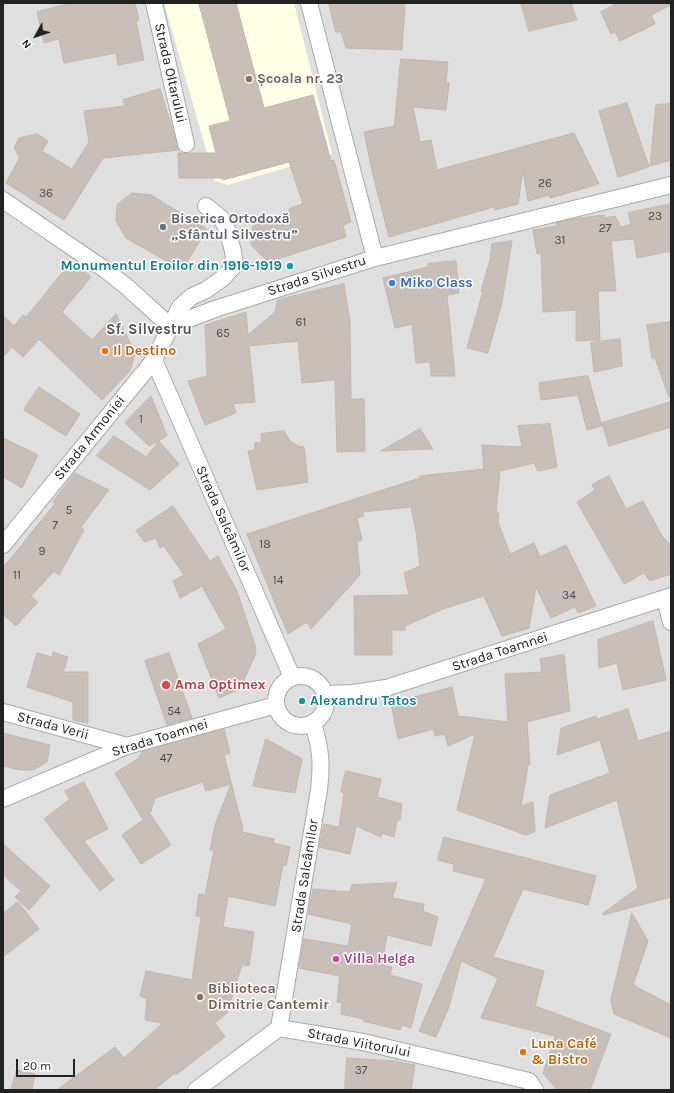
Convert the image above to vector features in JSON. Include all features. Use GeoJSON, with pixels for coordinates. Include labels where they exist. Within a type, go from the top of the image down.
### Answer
{"type":"FeatureCollection","features":[{"type":"Feature","properties":{"kind":"street","name":"Strada Oltarului"},"geometry":{"type":"LineString","coordinates":[[154,3],[186,144]]}},
{"type":"Feature","properties":{"kind":"street"},"geometry":{"type":"LineString","coordinates":[[309,3],[375,258]]}},
{"type":"Feature","properties":{"kind":"street","name":"Strada Silvestru"},"geometry":{"type":"LineString","coordinates":[[170,326],[215,309],[375,258],[671,185]]}},
{"type":"Feature","properties":{"kind":"street"},"geometry":{"type":"LineString","coordinates":[[3,200],[107,270],[170,326],[180,307],[185,302],[223,278],[232,268],[234,260],[233,251],[227,229],[221,218],[206,206]]}},
{"type":"Feature","properties":{"kind":"street","name":"Strada Armoniei"},"geometry":{"type":"LineString","coordinates":[[3,545],[154,360],[170,326]]}},
{"type":"Feature","properties":{"kind":"street","name":"Strada Salcâmilor"},"geometry":{"type":"LineString","coordinates":[[154,360],[292,677]]}},
{"type":"Feature","properties":{"kind":"street"},"geometry":{"type":"LineString","coordinates":[[668,597],[671,622]]}},
{"type":"Feature","properties":{"kind":"street","name":"Strada Toamnei"},"geometry":{"type":"LineString","coordinates":[[326,694],[353,693],[386,688],[668,597]]}},
{"type":"Feature","properties":{"kind":"street"},"geometry":{"type":"LineString","coordinates":[[300,676],[311,678],[320,684],[326,694],[324,711],[320,718],[313,723],[302,726],[290,724],[281,716],[276,705],[278,691],[285,682],[292,677],[300,676]]}},
{"type":"Feature","properties":{"kind":"street","name":"Strada Toamnei"},"geometry":{"type":"LineString","coordinates":[[3,799],[127,746],[276,705]]}},
{"type":"Feature","properties":{"kind":"street","name":"Strada Verii"},"geometry":{"type":"LineString","coordinates":[[3,712],[127,746]]}},
{"type":"Feature","properties":{"kind":"street","name":"Strada Salcâmilor"},"geometry":{"type":"LineString","coordinates":[[279,1028],[319,790],[321,767],[318,738],[313,723]]}},
{"type":"Feature","properties":{"kind":"street"},"geometry":{"type":"LineString","coordinates":[[196,1090],[279,1028]]}},
{"type":"Feature","properties":{"kind":"street","name":"Strada Viitorului"},"geometry":{"type":"LineString","coordinates":[[279,1028],[363,1042],[528,1081],[535,1090]]}},
{"type":"Feature","properties":{"kind":"shaded area"},"geometry":{"type":"Polygon","coordinates":[[[3,3],[671,3],[671,1090],[3,1090],[3,3]]]}},
{"type":"Feature","properties":{"kind":"shaded area","name":"Școala nr. 23"},"geometry":{"type":"Polygon","coordinates":[[[164,3],[294,3],[332,154],[228,185],[215,181],[164,3]]]}},
{"type":"Feature","properties":{"kind":"building"},"geometry":{"type":"Polygon","coordinates":[[[72,3],[135,3],[139,20],[136,21],[144,60],[118,65],[116,53],[64,63],[59,39],[44,43],[37,12],[72,3]]]}},
{"type":"Feature","properties":{"kind":"building"},"geometry":{"type":"Polygon","coordinates":[[[199,3],[236,3],[264,108],[313,95],[331,161],[334,160],[351,222],[343,225],[346,237],[268,262],[251,245],[253,226],[277,219],[278,215],[288,213],[290,208],[303,204],[289,162],[223,180],[222,178],[179,178],[178,153],[216,153],[209,126],[230,121],[199,3]]]}},
{"type":"Feature","properties":{"kind":"building"},"geometry":{"type":"Polygon","coordinates":[[[329,3],[405,3],[402,50],[346,48],[341,32],[336,32],[329,3]]]}},
{"type":"Feature","properties":{"kind":"building"},"geometry":{"type":"Polygon","coordinates":[[[521,3],[571,3],[577,20],[529,31],[521,3]]]}},
{"type":"Feature","properties":{"kind":"building"},"geometry":{"type":"Polygon","coordinates":[[[618,3],[671,3],[671,5],[651,15],[655,24],[620,41],[615,32],[611,34],[601,12],[618,3]]]}},
{"type":"Feature","properties":{"kind":"building"},"geometry":{"type":"Polygon","coordinates":[[[401,59],[448,62],[446,83],[449,83],[446,110],[413,107],[420,142],[431,140],[437,170],[574,133],[599,184],[550,198],[549,195],[528,201],[523,170],[518,204],[495,210],[494,207],[389,237],[373,175],[364,132],[394,126],[401,59]]]}},
{"type":"Feature","properties":{"kind":"building"},"geometry":{"type":"Polygon","coordinates":[[[160,89],[179,150],[103,158],[64,220],[6,183],[20,157],[14,148],[19,138],[37,134],[48,141],[42,151],[72,169],[89,142],[84,111],[125,106],[123,100],[160,89]]]}},
{"type":"Feature","properties":{"kind":"building"},"geometry":{"type":"Polygon","coordinates":[[[627,103],[649,167],[618,177],[599,111],[627,103]]]}},
{"type":"Feature","properties":{"kind":"building"},"geometry":{"type":"Polygon","coordinates":[[[671,104],[671,160],[650,166],[656,105],[671,104]]]}},
{"type":"Feature","properties":{"kind":"building"},"geometry":{"type":"Polygon","coordinates":[[[132,193],[151,195],[207,229],[182,270],[126,238],[116,221],[117,205],[132,193]]]}},
{"type":"Feature","properties":{"kind":"building"},"geometry":{"type":"Polygon","coordinates":[[[671,204],[671,251],[637,258],[634,239],[611,241],[616,291],[598,291],[600,340],[576,341],[576,310],[543,312],[541,253],[537,254],[533,230],[557,226],[556,223],[573,219],[604,215],[605,218],[615,216],[621,227],[631,224],[628,213],[671,204]]]}},
{"type":"Feature","properties":{"kind":"building"},"geometry":{"type":"Polygon","coordinates":[[[512,241],[502,302],[488,353],[467,348],[483,291],[481,291],[490,260],[492,244],[512,241]]]}},
{"type":"Feature","properties":{"kind":"building"},"geometry":{"type":"Polygon","coordinates":[[[72,261],[91,277],[62,312],[92,340],[116,314],[135,353],[130,371],[102,400],[39,339],[23,357],[12,347],[3,357],[3,316],[14,326],[23,315],[26,317],[72,261]]]}},
{"type":"Feature","properties":{"kind":"building"},"geometry":{"type":"Polygon","coordinates":[[[456,261],[459,293],[447,295],[455,376],[431,376],[430,362],[416,363],[412,324],[395,328],[383,278],[428,267],[428,264],[456,261]]]}},
{"type":"Feature","properties":{"kind":"building"},"geometry":{"type":"Polygon","coordinates":[[[344,284],[350,322],[351,399],[364,399],[365,451],[337,452],[335,380],[302,383],[298,341],[249,346],[255,402],[233,404],[236,413],[205,425],[188,381],[207,376],[205,325],[246,312],[248,335],[275,312],[278,300],[344,284]]]}},
{"type":"Feature","properties":{"kind":"building"},"geometry":{"type":"Polygon","coordinates":[[[671,322],[671,397],[669,397],[655,358],[652,358],[647,325],[671,322]]]}},
{"type":"Feature","properties":{"kind":"building"},"geometry":{"type":"Polygon","coordinates":[[[620,339],[622,366],[594,372],[591,343],[620,339]]]}},
{"type":"Feature","properties":{"kind":"building"},"geometry":{"type":"Polygon","coordinates":[[[588,376],[602,426],[587,430],[578,395],[541,400],[539,383],[588,376]]]}},
{"type":"Feature","properties":{"kind":"building"},"geometry":{"type":"Polygon","coordinates":[[[39,387],[80,414],[66,436],[24,410],[39,387]]]}},
{"type":"Feature","properties":{"kind":"building"},"geometry":{"type":"Polygon","coordinates":[[[151,396],[167,436],[149,446],[125,423],[151,396]]]}},
{"type":"Feature","properties":{"kind":"building"},"geometry":{"type":"Polygon","coordinates":[[[671,402],[671,427],[609,446],[602,423],[671,402]]]}},
{"type":"Feature","properties":{"kind":"building"},"geometry":{"type":"Polygon","coordinates":[[[550,424],[557,467],[538,471],[534,463],[500,471],[496,513],[499,513],[498,522],[510,554],[534,543],[540,557],[566,545],[596,606],[578,613],[575,607],[551,618],[536,587],[529,628],[502,636],[484,596],[443,609],[405,626],[405,630],[392,630],[392,655],[355,655],[354,596],[409,595],[404,573],[420,566],[416,531],[411,507],[362,512],[364,516],[357,518],[362,540],[357,542],[360,575],[311,629],[307,622],[288,634],[247,534],[420,478],[420,476],[484,469],[482,445],[522,447],[518,426],[550,424]]]}},
{"type":"Feature","properties":{"kind":"building"},"geometry":{"type":"Polygon","coordinates":[[[420,429],[433,449],[381,451],[420,429]]]}},
{"type":"Feature","properties":{"kind":"building"},"geometry":{"type":"Polygon","coordinates":[[[284,431],[290,441],[298,446],[304,447],[308,482],[257,490],[248,451],[255,450],[255,443],[262,442],[261,434],[284,431]]]}},
{"type":"Feature","properties":{"kind":"building"},"geometry":{"type":"Polygon","coordinates":[[[114,436],[146,457],[159,441],[179,464],[150,490],[97,456],[114,436]]]}},
{"type":"Feature","properties":{"kind":"building"},"geometry":{"type":"Polygon","coordinates":[[[3,438],[38,455],[22,488],[3,477],[3,438]]]}},
{"type":"Feature","properties":{"kind":"building"},"geometry":{"type":"Polygon","coordinates":[[[75,473],[109,490],[81,527],[84,530],[59,575],[54,571],[31,596],[38,602],[16,626],[3,614],[3,567],[55,504],[53,502],[75,473]]]}},
{"type":"Feature","properties":{"kind":"building"},"geometry":{"type":"Polygon","coordinates":[[[609,476],[626,509],[643,501],[662,536],[671,545],[671,574],[650,581],[644,573],[624,584],[577,502],[595,490],[592,485],[609,476]]]}},
{"type":"Feature","properties":{"kind":"building"},"geometry":{"type":"Polygon","coordinates":[[[173,506],[210,561],[218,556],[237,591],[255,645],[256,653],[240,689],[219,698],[198,644],[226,629],[202,586],[180,598],[173,581],[184,575],[164,546],[160,548],[156,538],[145,542],[136,531],[173,506]]]}},
{"type":"Feature","properties":{"kind":"building"},"geometry":{"type":"Polygon","coordinates":[[[653,621],[666,680],[623,690],[617,663],[599,668],[598,640],[653,621]]]}},
{"type":"Feature","properties":{"kind":"building"},"geometry":{"type":"Polygon","coordinates":[[[53,652],[68,657],[63,672],[88,672],[88,723],[73,720],[73,702],[27,687],[37,653],[52,657],[53,652]]]}},
{"type":"Feature","properties":{"kind":"building","name":"Ama Optimex"},"geometry":{"type":"Polygon","coordinates":[[[169,653],[192,718],[167,725],[145,661],[169,653]]]}},
{"type":"Feature","properties":{"kind":"building"},"geometry":{"type":"Polygon","coordinates":[[[564,655],[570,711],[527,722],[530,764],[528,765],[521,806],[533,802],[535,832],[526,835],[457,810],[475,734],[448,746],[445,734],[435,736],[433,729],[398,739],[391,703],[452,687],[458,716],[508,722],[505,674],[542,672],[540,659],[564,655]]]}},
{"type":"Feature","properties":{"kind":"building"},"geometry":{"type":"Polygon","coordinates":[[[628,709],[638,741],[671,731],[671,897],[603,915],[602,914],[638,888],[617,800],[545,828],[550,795],[610,773],[600,740],[557,755],[561,728],[596,716],[597,719],[628,709]]]}},
{"type":"Feature","properties":{"kind":"building"},"geometry":{"type":"Polygon","coordinates":[[[224,729],[230,753],[224,755],[243,829],[242,832],[274,839],[273,843],[290,847],[286,866],[283,865],[275,906],[228,896],[223,927],[254,932],[249,966],[242,964],[227,1013],[215,1023],[225,1037],[154,1090],[57,1090],[115,1047],[124,1058],[163,1023],[145,1020],[147,999],[140,996],[146,971],[192,980],[201,917],[196,916],[199,894],[205,895],[214,850],[210,850],[215,825],[231,784],[206,791],[203,782],[155,798],[149,817],[151,815],[171,845],[141,864],[122,835],[143,820],[115,773],[138,759],[142,752],[224,729]]]}},
{"type":"Feature","properties":{"kind":"building"},"geometry":{"type":"Polygon","coordinates":[[[3,733],[50,745],[47,762],[33,770],[20,770],[3,766],[3,733]]]}},
{"type":"Feature","properties":{"kind":"building"},"geometry":{"type":"Polygon","coordinates":[[[266,739],[302,759],[295,793],[253,786],[266,739]]]}},
{"type":"Feature","properties":{"kind":"building"},"geometry":{"type":"Polygon","coordinates":[[[346,771],[381,779],[377,797],[402,804],[400,820],[397,820],[394,837],[382,833],[381,837],[356,826],[350,854],[319,847],[324,824],[339,827],[344,793],[341,792],[346,771]]]}},
{"type":"Feature","properties":{"kind":"building"},"geometry":{"type":"Polygon","coordinates":[[[84,782],[108,829],[84,841],[114,880],[100,891],[44,819],[70,799],[65,791],[84,782]]]}},
{"type":"Feature","properties":{"kind":"building"},"geometry":{"type":"Polygon","coordinates":[[[444,837],[596,876],[588,905],[523,889],[493,957],[544,971],[535,1006],[611,1034],[590,1090],[557,1090],[543,1073],[555,1036],[481,1018],[498,978],[461,961],[449,1007],[436,1037],[419,1031],[486,879],[453,871],[454,864],[438,860],[444,837]]]}},
{"type":"Feature","properties":{"kind":"building"},"geometry":{"type":"Polygon","coordinates":[[[3,844],[50,886],[29,910],[15,897],[21,891],[3,875],[3,844]]]}},
{"type":"Feature","properties":{"kind":"building"},"geometry":{"type":"Polygon","coordinates":[[[397,883],[392,898],[424,904],[423,911],[438,917],[431,946],[387,935],[382,965],[392,967],[390,975],[422,984],[411,1028],[402,1025],[400,1030],[341,1014],[342,1003],[337,1002],[340,976],[299,968],[304,939],[348,946],[352,924],[308,914],[313,889],[350,892],[352,885],[397,883]]]}},
{"type":"Feature","properties":{"kind":"building"},"geometry":{"type":"Polygon","coordinates":[[[18,902],[39,929],[3,957],[3,914],[18,902]]]}},
{"type":"Feature","properties":{"kind":"building"},"geometry":{"type":"Polygon","coordinates":[[[632,913],[648,941],[633,985],[671,1005],[671,1038],[614,1014],[611,1000],[632,913]]]}},
{"type":"Feature","properties":{"kind":"building"},"geometry":{"type":"Polygon","coordinates":[[[347,1058],[394,1061],[415,1065],[411,1090],[345,1090],[347,1058]]]}},
{"type":"Feature","properties":{"kind":"building"},"geometry":{"type":"Polygon","coordinates":[[[17,1070],[35,1074],[32,1090],[11,1090],[17,1070]]]}},
{"type":"Feature","properties":{"kind":"place","name":"Școala nr. 23"},"geometry":{"type":"Point","coordinates":[249,79]}},
{"type":"Feature","properties":{"kind":"place","name":"Biserica Ortodoxă „Sfântul Silvestru”"},"geometry":{"type":"Point","coordinates":[163,227]}},
{"type":"Feature","properties":{"kind":"place","name":"Monumentul Eroilor din 1916-1919"},"geometry":{"type":"Point","coordinates":[290,266]}},
{"type":"Feature","properties":{"kind":"place","name":"Miko Class"},"geometry":{"type":"Point","coordinates":[392,283]}},
{"type":"Feature","properties":{"kind":"place","name":"Il Destino"},"geometry":{"type":"Point","coordinates":[105,351]}},
{"type":"Feature","properties":{"kind":"place","name":"Ama Optimex"},"geometry":{"type":"Point","coordinates":[166,685]}},
{"type":"Feature","properties":{"kind":"place","name":"Alexandru Tatos"},"geometry":{"type":"Point","coordinates":[302,701]}},
{"type":"Feature","properties":{"kind":"place","name":"Villa Helga"},"geometry":{"type":"Point","coordinates":[336,959]}},
{"type":"Feature","properties":{"kind":"place","name":"Biblioteca Dimitrie Cantemir"},"geometry":{"type":"Point","coordinates":[200,997]}},
{"type":"Feature","properties":{"kind":"place","name":"Luna Café & Bistro"},"geometry":{"type":"Point","coordinates":[523,1052]}},
{"type":"Feature","properties":{"kind":"district","name":"Sf. Silvestru"},"geometry":{"type":"Point","coordinates":[149,330]}}]}
